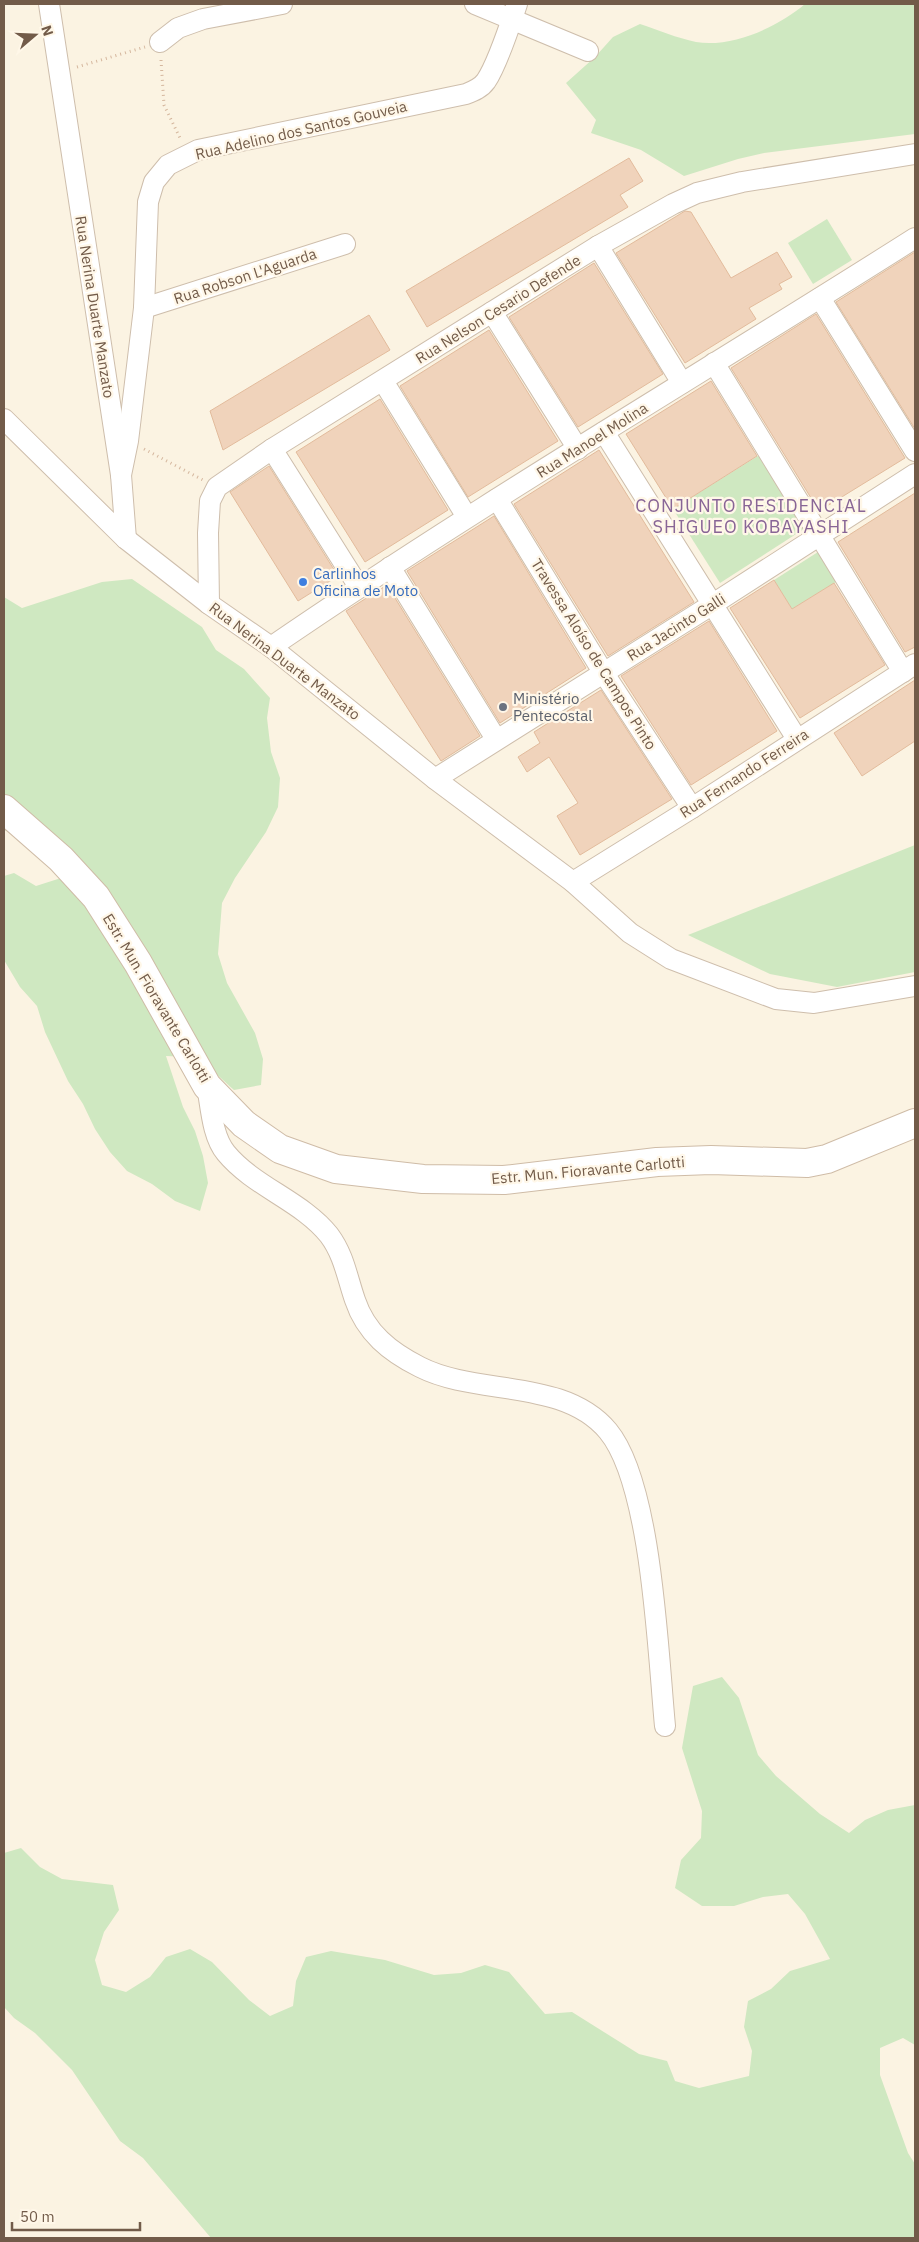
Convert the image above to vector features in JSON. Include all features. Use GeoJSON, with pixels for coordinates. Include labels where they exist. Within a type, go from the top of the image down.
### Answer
{"type":"FeatureCollection","features":[{"type":"Feature","properties":{"kind":"street","name":"Rua Nerina Duarte Manzato"},"geometry":{"type":"LineString","coordinates":[[49,4],[121,476],[126,539],[210,604],[271,647],[435,779],[573,882],[630,933],[671,959],[776,999],[814,1003],[915,986]]}},
{"type":"Feature","properties":{"kind":"street"},"geometry":{"type":"LineString","coordinates":[[160,42],[178,28],[203,18],[282,4]]}},
{"type":"Feature","properties":{"kind":"street"},"geometry":{"type":"LineString","coordinates":[[475,4],[515,11],[588,51]]}},
{"type":"Feature","properties":{"kind":"street","name":"Rua Adelino dos Santos Gouveia"},"geometry":{"type":"LineString","coordinates":[[121,476],[128,441],[144,308],[148,202],[154,182],[168,165],[198,150],[457,96],[478,89],[486,81],[515,11]]}},
{"type":"Feature","properties":{"kind":"street","name":"Rua Nelson Cesario Defende"},"geometry":{"type":"LineString","coordinates":[[217,487],[272,449],[383,382],[598,246],[673,204],[697,193],[742,182],[915,154]]}},
{"type":"Feature","properties":{"kind":"street","name":"Rua Manoel Molina"},"geometry":{"type":"LineString","coordinates":[[271,647],[467,517],[915,238]]}},
{"type":"Feature","properties":{"kind":"street","name":"Rua Robson L'Aguarda"},"geometry":{"type":"LineString","coordinates":[[144,308],[345,244]]}},
{"type":"Feature","properties":{"kind":"street"},"geometry":{"type":"LineString","coordinates":[[598,246],[682,383]]}},
{"type":"Feature","properties":{"kind":"street"},"geometry":{"type":"LineString","coordinates":[[820,298],[915,451]]}},
{"type":"Feature","properties":{"kind":"street"},"geometry":{"type":"LineString","coordinates":[[492,312],[578,449]]}},
{"type":"Feature","properties":{"kind":"street"},"geometry":{"type":"LineString","coordinates":[[714,363],[820,536],[909,668]]}},
{"type":"Feature","properties":{"kind":"street"},"geometry":{"type":"LineString","coordinates":[[383,382],[467,517]]}},
{"type":"Feature","properties":{"kind":"street"},"geometry":{"type":"LineString","coordinates":[[4,419],[126,539]]}},
{"type":"Feature","properties":{"kind":"street"},"geometry":{"type":"LineString","coordinates":[[604,432],[797,739]]}},
{"type":"Feature","properties":{"kind":"street"},"geometry":{"type":"LineString","coordinates":[[272,449],[359,587]]}},
{"type":"Feature","properties":{"kind":"street","name":"Rua Jacinto Galli"},"geometry":{"type":"LineString","coordinates":[[435,779],[915,474]]}},
{"type":"Feature","properties":{"kind":"street"},"geometry":{"type":"LineString","coordinates":[[210,604],[208,525],[210,501],[217,487]]}},
{"type":"Feature","properties":{"kind":"street","name":"Travessa Aloíso de Campos Pinto"},"geometry":{"type":"LineString","coordinates":[[497,499],[603,672],[692,808]]}},
{"type":"Feature","properties":{"kind":"street"},"geometry":{"type":"LineString","coordinates":[[390,567],[496,739]]}},
{"type":"Feature","properties":{"kind":"street","name":"Rua Fernando Ferreira"},"geometry":{"type":"LineString","coordinates":[[573,882],[692,808],[909,668]]}},
{"type":"Feature","properties":{"kind":"street","name":"Estr. Mun. Fioravante Carlotti"},"geometry":{"type":"LineString","coordinates":[[5,813],[62,859],[96,897],[138,963],[207,1086],[244,1124],[280,1149],[336,1169],[423,1179],[504,1180],[612,1166],[666,1162],[711,1160],[807,1163],[827,1159],[915,1123]]}},
{"type":"Feature","properties":{"kind":"street"},"geometry":{"type":"LineString","coordinates":[[207,1086],[218,1139],[225,1152],[242,1169],[313,1219],[328,1234],[340,1252],[355,1302],[366,1324],[381,1344],[421,1368],[446,1378],[516,1389],[578,1407],[594,1417],[609,1432],[620,1450],[628,1469],[642,1528],[652,1593],[665,1726]]}},
{"type":"Feature","properties":{"kind":"path"},"geometry":{"type":"LineString","coordinates":[[60,73],[160,42],[164,105],[188,155]]}},
{"type":"Feature","properties":{"kind":"path"},"geometry":{"type":"LineString","coordinates":[[128,441],[217,487]]}},
{"type":"Feature","properties":{"kind":"green space"},"geometry":{"type":"Polygon","coordinates":[[[805,4],[915,4],[915,134],[764,153],[684,176],[641,150],[591,133],[596,120],[566,83],[595,57],[613,37],[640,24],[696,42],[724,42],[739,39],[768,28],[805,4]]]}},
{"type":"Feature","properties":{"kind":"green space"},"geometry":{"type":"Polygon","coordinates":[[[827,219],[852,260],[813,284],[788,243],[827,219]]]}},
{"type":"Feature","properties":{"kind":"green space"},"geometry":{"type":"Polygon","coordinates":[[[761,454],[807,527],[720,583],[673,509],[761,454]]]}},
{"type":"Feature","properties":{"kind":"green space"},"geometry":{"type":"Polygon","coordinates":[[[818,552],[836,582],[792,609],[774,580],[818,552]]]}},
{"type":"Feature","properties":{"kind":"green space"},"geometry":{"type":"Polygon","coordinates":[[[132,579],[202,627],[216,650],[244,669],[270,698],[267,718],[271,752],[280,778],[278,807],[266,832],[235,878],[222,903],[218,954],[227,983],[255,1033],[263,1059],[261,1085],[234,1090],[211,1070],[196,1061],[166,1056],[183,1107],[195,1131],[203,1156],[208,1183],[200,1211],[175,1201],[152,1184],[127,1171],[110,1152],[68,1081],[45,1032],[37,1006],[20,987],[4,960],[4,876],[14,873],[36,886],[61,878],[28,840],[4,830],[4,597],[22,608],[102,582],[132,579]]]}},
{"type":"Feature","properties":{"kind":"green space"},"geometry":{"type":"Polygon","coordinates":[[[915,845],[915,972],[837,987],[770,974],[688,935],[915,845]]]}},
{"type":"Feature","properties":{"kind":"green space"},"geometry":{"type":"Polygon","coordinates":[[[722,1677],[739,1698],[758,1755],[776,1776],[820,1814],[849,1833],[865,1820],[888,1810],[915,1805],[915,2045],[903,2038],[880,2048],[880,2075],[908,2153],[915,2164],[915,2238],[211,2238],[143,2158],[120,2141],[72,2070],[35,2033],[14,2018],[4,2007],[4,1853],[21,1848],[40,1867],[62,1879],[113,1885],[119,1910],[104,1932],[95,1960],[102,1985],[126,1992],[150,1977],[166,1957],[190,1949],[212,1962],[249,2000],[270,2016],[293,2006],[296,1981],[306,1957],[331,1951],[385,1960],[434,1975],[461,1973],[485,1965],[509,1972],[545,2014],[572,2012],[639,2054],[667,2061],[675,2081],[699,2088],[749,2076],[752,2051],[744,2027],[748,2001],[771,1989],[790,1971],[830,1959],[805,1914],[788,1894],[763,1897],[734,1906],[702,1906],[675,1888],[681,1860],[701,1838],[702,1811],[682,1748],[693,1686],[722,1677]]]}},
{"type":"Feature","properties":{"kind":"building"},"geometry":{"type":"Polygon","coordinates":[[[629,158],[643,181],[620,195],[628,207],[427,327],[406,291],[629,158]]]}},
{"type":"Feature","properties":{"kind":"building"},"geometry":{"type":"Polygon","coordinates":[[[685,211],[691,212],[731,278],[777,252],[792,277],[779,284],[782,289],[749,308],[756,319],[685,363],[616,253],[685,211]]]}},
{"type":"Feature","properties":{"kind":"building"},"geometry":{"type":"Polygon","coordinates":[[[915,252],[915,429],[836,302],[915,252]]]}},
{"type":"Feature","properties":{"kind":"building"},"geometry":{"type":"Polygon","coordinates":[[[594,263],[663,374],[578,427],[509,317],[594,263]]]}},
{"type":"Feature","properties":{"kind":"building"},"geometry":{"type":"Polygon","coordinates":[[[816,314],[905,458],[819,511],[731,368],[816,314]]]}},
{"type":"Feature","properties":{"kind":"building"},"geometry":{"type":"Polygon","coordinates":[[[369,315],[390,350],[223,450],[210,411],[369,315]]]}},
{"type":"Feature","properties":{"kind":"building"},"geometry":{"type":"Polygon","coordinates":[[[489,330],[558,441],[468,497],[400,386],[489,330]]]}},
{"type":"Feature","properties":{"kind":"building"},"geometry":{"type":"Polygon","coordinates":[[[711,381],[757,456],[673,509],[626,434],[711,381]]]}},
{"type":"Feature","properties":{"kind":"building"},"geometry":{"type":"Polygon","coordinates":[[[380,399],[448,510],[365,562],[296,452],[380,399]]]}},
{"type":"Feature","properties":{"kind":"building"},"geometry":{"type":"Polygon","coordinates":[[[599,450],[694,602],[608,656],[514,504],[599,450]]]}},
{"type":"Feature","properties":{"kind":"building"},"geometry":{"type":"Polygon","coordinates":[[[269,466],[338,576],[298,601],[230,492],[269,466]]]}},
{"type":"Feature","properties":{"kind":"building"},"geometry":{"type":"Polygon","coordinates":[[[915,493],[915,647],[905,652],[838,542],[915,493]]]}},
{"type":"Feature","properties":{"kind":"building"},"geometry":{"type":"Polygon","coordinates":[[[494,516],[586,668],[500,723],[407,571],[494,516]]]}},
{"type":"Feature","properties":{"kind":"building"},"geometry":{"type":"Polygon","coordinates":[[[774,580],[792,609],[834,583],[885,665],[800,718],[730,608],[774,580]]]}},
{"type":"Feature","properties":{"kind":"building"},"geometry":{"type":"Polygon","coordinates":[[[387,585],[480,736],[441,761],[346,611],[387,585]]]}},
{"type":"Feature","properties":{"kind":"building"},"geometry":{"type":"Polygon","coordinates":[[[709,621],[777,731],[691,785],[621,676],[709,621]]]}},
{"type":"Feature","properties":{"kind":"building"},"geometry":{"type":"Polygon","coordinates":[[[915,680],[915,741],[862,776],[834,733],[915,680]]]}},
{"type":"Feature","properties":{"kind":"building"},"geometry":{"type":"Polygon","coordinates":[[[601,690],[672,799],[580,855],[557,816],[578,803],[549,757],[527,772],[518,757],[540,743],[534,732],[601,690]]]}},
{"type":"Feature","properties":{"kind":"place","name":"Carlinhos Oficina de Moto"},"geometry":{"type":"Point","coordinates":[303,582]}},
{"type":"Feature","properties":{"kind":"place","name":"Ministério Pentecostal"},"geometry":{"type":"Point","coordinates":[503,707]}},
{"type":"Feature","properties":{"kind":"district","name":"CONJUNTO RESIDENCIAL SHIGUEO KOBAYASHI"},"geometry":{"type":"Point","coordinates":[751,515]}}]}
